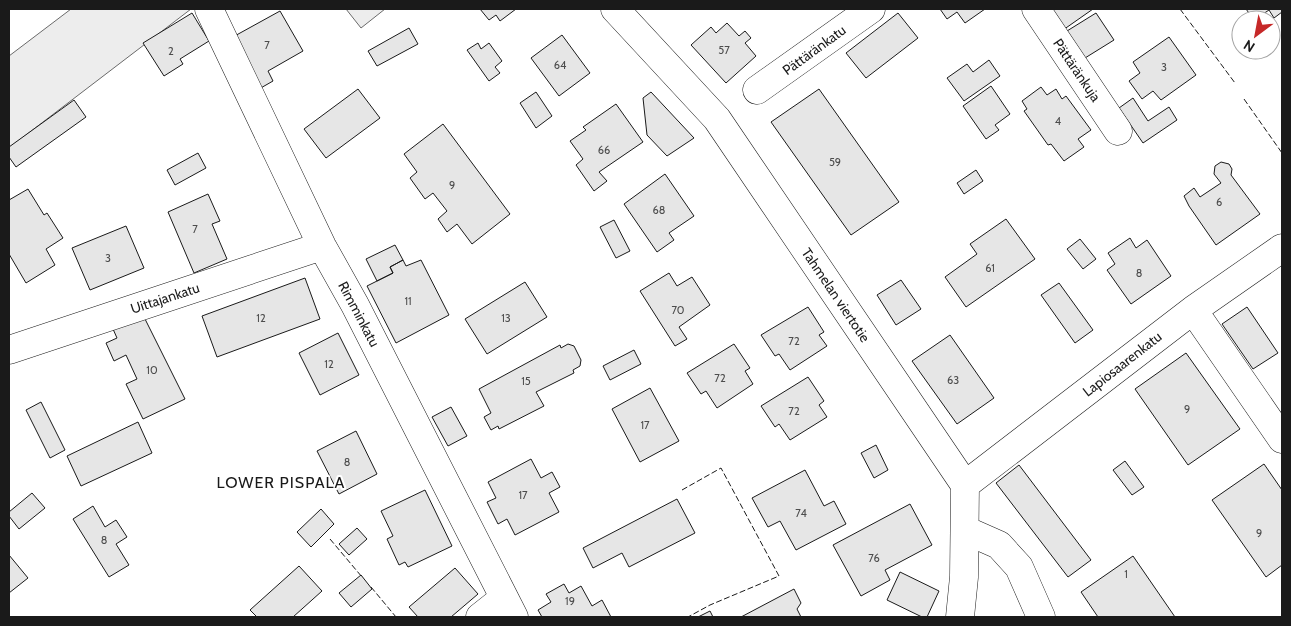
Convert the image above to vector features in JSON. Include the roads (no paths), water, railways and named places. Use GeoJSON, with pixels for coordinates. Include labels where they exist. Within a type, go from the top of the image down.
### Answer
{"type":"FeatureCollection","features":[{"type":"Feature","properties":{"kind":"street","name":"Rimminkatu"},"geometry":{"type":"LineString","coordinates":[[209,9],[322,246],[355,305],[509,608]]}},
{"type":"Feature","properties":{"kind":"street","name":"Tahmelan viertotie"},"geometry":{"type":"LineString","coordinates":[[614,9],[717,119],[965,485]]}},
{"type":"Feature","properties":{"kind":"street","name":"Pättäränkatu"},"geometry":{"type":"LineString","coordinates":[[757,90],[871,9]]}},
{"type":"Feature","properties":{"kind":"street","name":"Pättäränkuja"},"geometry":{"type":"LineString","coordinates":[[1036,9],[1118,131]]}},
{"type":"Feature","properties":{"kind":"street","name":"Uittajankatu"},"geometry":{"type":"LineString","coordinates":[[9,350],[322,246]]}},
{"type":"Feature","properties":{"kind":"street","name":"Lapiosaarenkatu"},"geometry":{"type":"LineString","coordinates":[[965,485],[1193,310],[1282,248]]}},
{"type":"Feature","properties":{"kind":"street"},"geometry":{"type":"LineString","coordinates":[[1193,310],[1282,439]]}},
{"type":"Feature","properties":{"kind":"street"},"geometry":{"type":"LineString","coordinates":[[960,617],[966,530],[965,485]]}},
{"type":"Feature","properties":{"kind":"street"},"geometry":{"type":"LineString","coordinates":[[966,530],[1000,546],[1020,567],[1041,617]]}},
{"type":"Feature","properties":{"kind":"street"},"geometry":{"type":"LineString","coordinates":[[480,617],[509,608]]}},
{"type":"Feature","properties":{"kind":"district","name":"LOWER PISPALA"},"geometry":{"type":"Point","coordinates":[281,482]}}]}
